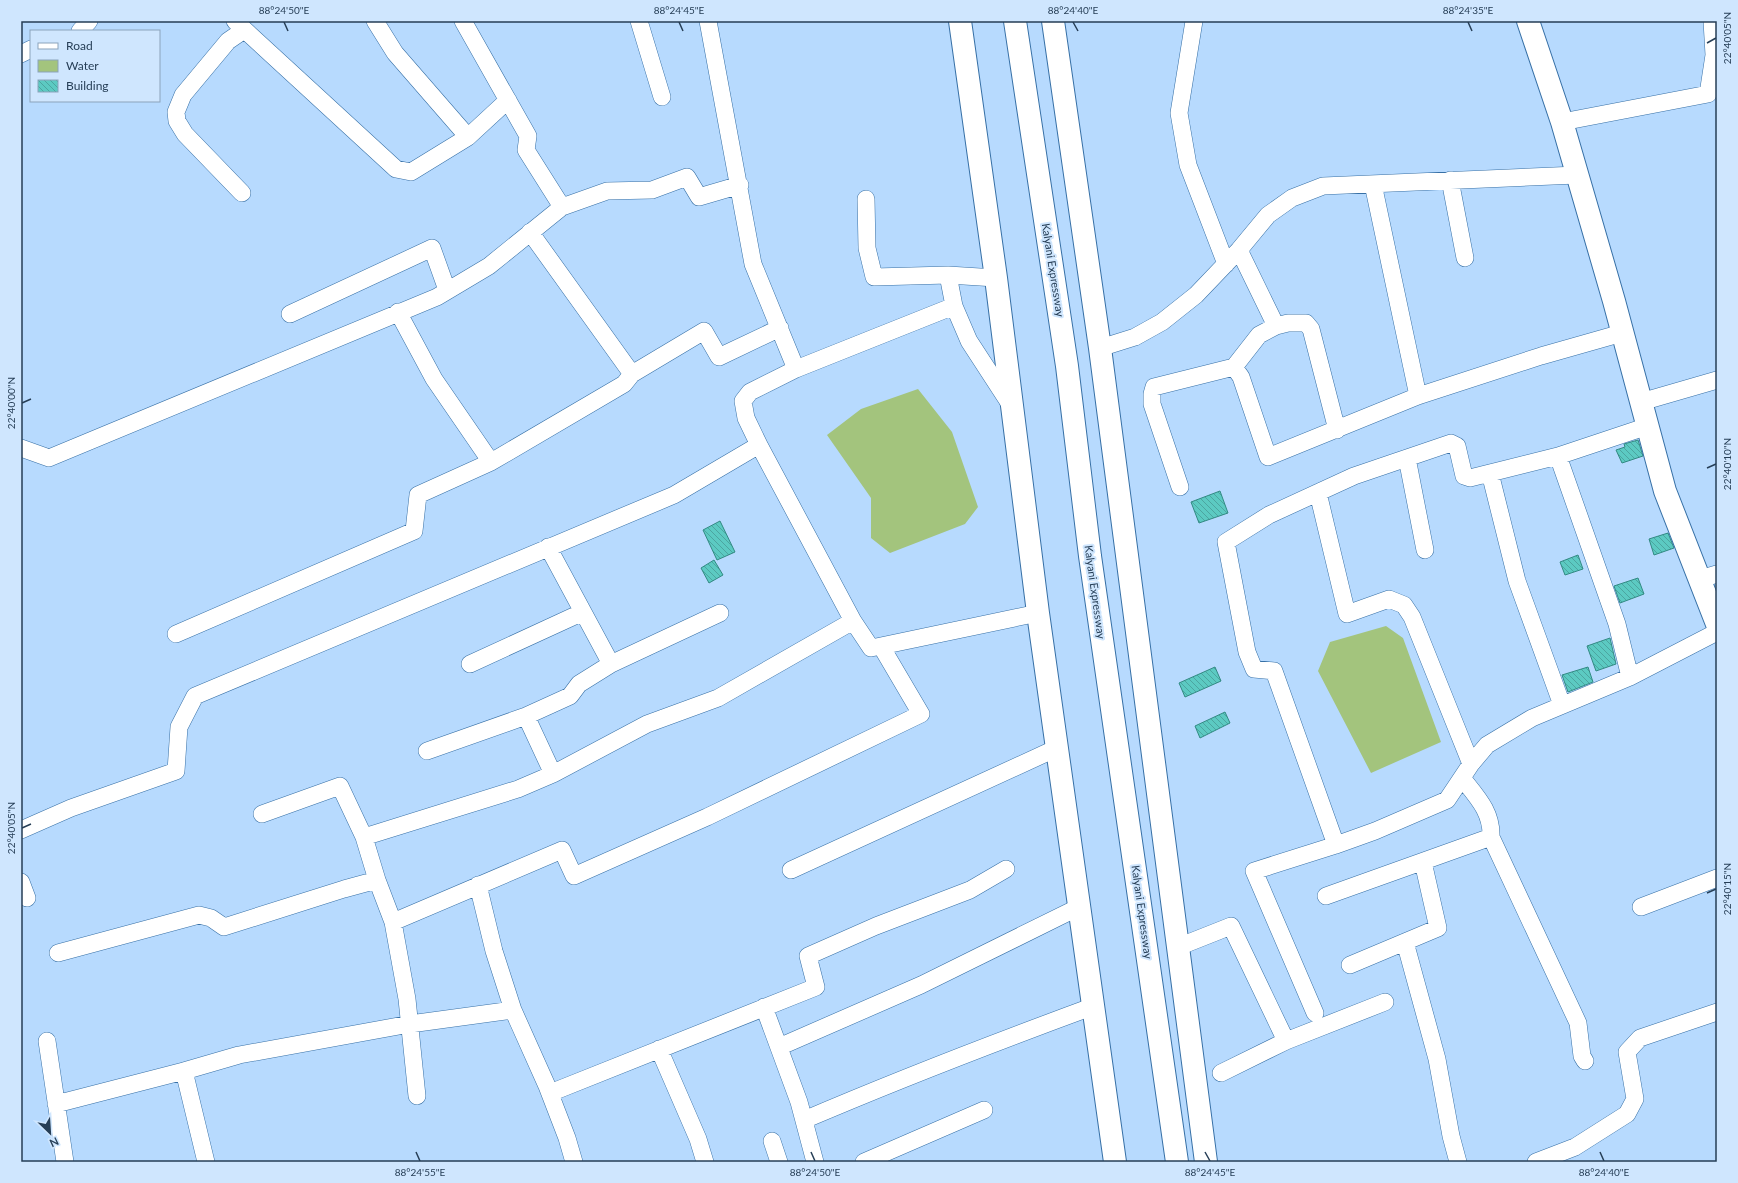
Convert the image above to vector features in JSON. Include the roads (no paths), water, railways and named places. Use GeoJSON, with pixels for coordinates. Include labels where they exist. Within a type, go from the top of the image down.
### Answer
{"type":"FeatureCollection","features":[{"type":"Feature","properties":{"kind":"main road"},"geometry":{"type":"LineString","coordinates":[[960,21],[996,278],[1038,613],[1115,1162]]}},
{"type":"Feature","properties":{"kind":"main road","name":"Kalyani Expressway"},"geometry":{"type":"LineString","coordinates":[[1015,21],[1067,366],[1090,556],[1177,1162]]}},
{"type":"Feature","properties":{"kind":"main road"},"geometry":{"type":"LineString","coordinates":[[1053,21],[1100,348],[1206,1162]]}},
{"type":"Feature","properties":{"kind":"main road"},"geometry":{"type":"LineString","coordinates":[[1528,21],[1562,122],[1665,491],[1708,576],[1717,624]]}},
{"type":"Feature","properties":{"kind":"street"},"geometry":{"type":"LineString","coordinates":[[81,30],[89,21]]}},
{"type":"Feature","properties":{"kind":"street"},"geometry":{"type":"LineString","coordinates":[[375,21],[395,53],[468,137]]}},
{"type":"Feature","properties":{"kind":"street"},"geometry":{"type":"LineString","coordinates":[[463,21],[528,136],[526,150],[562,207]]}},
{"type":"Feature","properties":{"kind":"street"},"geometry":{"type":"LineString","coordinates":[[639,21],[662,97]]}},
{"type":"Feature","properties":{"kind":"street"},"geometry":{"type":"LineString","coordinates":[[708,21],[740,185],[753,264],[796,369]]}},
{"type":"Feature","properties":{"kind":"street"},"geometry":{"type":"LineString","coordinates":[[1194,21],[1179,113],[1188,165],[1226,264]]}},
{"type":"Feature","properties":{"kind":"street"},"geometry":{"type":"LineString","coordinates":[[1562,122],[1708,94],[1714,55],[1712,21]]}},
{"type":"Feature","properties":{"kind":"street"},"geometry":{"type":"LineString","coordinates":[[242,193],[185,134],[177,121],[176,112],[182,94],[228,41],[239,25],[396,169],[411,172],[468,137],[508,100]]}},
{"type":"Feature","properties":{"kind":"street"},"geometry":{"type":"LineString","coordinates":[[21,54],[30,50]]}},
{"type":"Feature","properties":{"kind":"street"},"geometry":{"type":"LineString","coordinates":[[1100,348],[1135,337],[1162,322],[1196,295],[1239,250],[1268,215],[1292,198],[1323,186],[1577,175]]}},
{"type":"Feature","properties":{"kind":"street"},"geometry":{"type":"LineString","coordinates":[[21,448],[49,458],[437,296],[489,266],[562,207],[607,191],[652,190],[687,178],[699,197],[740,185]]}},
{"type":"Feature","properties":{"kind":"street"},"geometry":{"type":"LineString","coordinates":[[1450,180],[1465,258]]}},
{"type":"Feature","properties":{"kind":"street"},"geometry":{"type":"LineString","coordinates":[[1373,184],[1418,396]]}},
{"type":"Feature","properties":{"kind":"street"},"geometry":{"type":"LineString","coordinates":[[866,199],[867,248],[874,277],[948,275],[996,278]]}},
{"type":"Feature","properties":{"kind":"street"},"geometry":{"type":"LineString","coordinates":[[530,232],[632,374]]}},
{"type":"Feature","properties":{"kind":"street"},"geometry":{"type":"LineString","coordinates":[[290,314],[432,248],[447,290]]}},
{"type":"Feature","properties":{"kind":"street"},"geometry":{"type":"LineString","coordinates":[[1239,250],[1276,326]]}},
{"type":"Feature","properties":{"kind":"street"},"geometry":{"type":"LineString","coordinates":[[948,275],[954,306],[969,341],[1012,406]]}},
{"type":"Feature","properties":{"kind":"street"},"geometry":{"type":"LineString","coordinates":[[954,306],[796,369],[750,392],[743,401],[746,418],[853,621],[871,648],[1038,613]]}},
{"type":"Feature","properties":{"kind":"street"},"geometry":{"type":"LineString","coordinates":[[398,312],[434,379],[491,462]]}},
{"type":"Feature","properties":{"kind":"street"},"geometry":{"type":"LineString","coordinates":[[1180,487],[1152,404],[1154,387],[1234,367],[1258,335],[1276,326],[1288,323],[1306,323],[1311,329],[1336,430]]}},
{"type":"Feature","properties":{"kind":"street"},"geometry":{"type":"LineString","coordinates":[[176,634],[414,531],[418,495],[491,462],[624,384],[632,374],[704,331],[719,357],[780,328]]}},
{"type":"Feature","properties":{"kind":"street"},"geometry":{"type":"LineString","coordinates":[[1234,367],[1241,377],[1268,457],[1418,396],[1541,356],[1622,333]]}},
{"type":"Feature","properties":{"kind":"street"},"geometry":{"type":"LineString","coordinates":[[1641,402],[1717,380]]}},
{"type":"Feature","properties":{"kind":"street"},"geometry":{"type":"LineString","coordinates":[[1336,845],[1274,671],[1254,669],[1247,652],[1226,542],[1269,515],[1354,476],[1451,443],[1457,446],[1464,476],[1470,478],[1558,456],[1648,426]]}},
{"type":"Feature","properties":{"kind":"street"},"geometry":{"type":"LineString","coordinates":[[21,830],[71,808],[176,771],[179,727],[195,696],[674,494],[759,445]]}},
{"type":"Feature","properties":{"kind":"street"},"geometry":{"type":"LineString","coordinates":[[1558,456],[1617,624],[1630,677]]}},
{"type":"Feature","properties":{"kind":"street"},"geometry":{"type":"LineString","coordinates":[[1407,458],[1425,550]]}},
{"type":"Feature","properties":{"kind":"street"},"geometry":{"type":"LineString","coordinates":[[1490,472],[1517,582],[1562,705]]}},
{"type":"Feature","properties":{"kind":"street"},"geometry":{"type":"LineString","coordinates":[[1318,493],[1347,614],[1389,599],[1404,605],[1416,627],[1471,764]]}},
{"type":"Feature","properties":{"kind":"street"},"geometry":{"type":"LineString","coordinates":[[548,547],[611,664]]}},
{"type":"Feature","properties":{"kind":"street"},"geometry":{"type":"LineString","coordinates":[[470,664],[583,612]]}},
{"type":"Feature","properties":{"kind":"street"},"geometry":{"type":"LineString","coordinates":[[427,751],[526,716],[570,696],[580,684],[611,664],[720,613]]}},
{"type":"Feature","properties":{"kind":"street"},"geometry":{"type":"LineString","coordinates":[[364,837],[518,789],[553,774],[647,724],[718,698],[853,621]]}},
{"type":"Feature","properties":{"kind":"street"},"geometry":{"type":"LineString","coordinates":[[1315,1013],[1254,871],[1336,845],[1374,831],[1447,800],[1471,764],[1486,745],[1532,718],[1630,677],[1717,632]]}},
{"type":"Feature","properties":{"kind":"street"},"geometry":{"type":"LineString","coordinates":[[393,922],[562,850],[574,876],[707,817],[921,714],[881,646]]}},
{"type":"Feature","properties":{"kind":"street"},"geometry":{"type":"LineString","coordinates":[[526,716],[553,774]]}},
{"type":"Feature","properties":{"kind":"street"},"geometry":{"type":"LineString","coordinates":[[791,870],[1057,748]]}},
{"type":"Feature","properties":{"kind":"street"},"geometry":{"type":"LineString","coordinates":[[1462,778],[1484,805],[1492,825],[1491,838],[1578,1023],[1582,1056],[1585,1061]]}},
{"type":"Feature","properties":{"kind":"street"},"geometry":{"type":"LineString","coordinates":[[262,814],[340,786],[364,837],[393,922],[407,999],[417,1096]]}},
{"type":"Feature","properties":{"kind":"street"},"geometry":{"type":"LineString","coordinates":[[1326,896],[1491,838]]}},
{"type":"Feature","properties":{"kind":"street"},"geometry":{"type":"LineString","coordinates":[[1350,965],[1438,928],[1423,862]]}},
{"type":"Feature","properties":{"kind":"street"},"geometry":{"type":"LineString","coordinates":[[550,1093],[816,987],[808,956],[876,926],[970,890],[1006,869]]}},
{"type":"Feature","properties":{"kind":"street"},"geometry":{"type":"LineString","coordinates":[[1641,908],[1717,878]]}},
{"type":"Feature","properties":{"kind":"street"},"geometry":{"type":"LineString","coordinates":[[58,953],[199,915],[211,918],[224,927],[344,889],[378,880]]}},
{"type":"Feature","properties":{"kind":"street"},"geometry":{"type":"LineString","coordinates":[[21,882],[27,898]]}},
{"type":"Feature","properties":{"kind":"street"},"geometry":{"type":"LineString","coordinates":[[478,885],[494,951],[513,1010],[550,1093],[567,1138],[574,1162]]}},
{"type":"Feature","properties":{"kind":"street"},"geometry":{"type":"LineString","coordinates":[[779,1047],[921,985],[1079,907]]}},
{"type":"Feature","properties":{"kind":"street"},"geometry":{"type":"LineString","coordinates":[[1178,947],[1232,926],[1286,1041]]}},
{"type":"Feature","properties":{"kind":"street"},"geometry":{"type":"LineString","coordinates":[[1404,942],[1437,1059],[1451,1136],[1458,1162]]}},
{"type":"Feature","properties":{"kind":"street"},"geometry":{"type":"LineString","coordinates":[[1221,1074],[1286,1041],[1385,1002]]}},
{"type":"Feature","properties":{"kind":"street"},"geometry":{"type":"LineString","coordinates":[[804,1120],[884,1085],[970,1051],[1094,1006]]}},
{"type":"Feature","properties":{"kind":"street"},"geometry":{"type":"LineString","coordinates":[[764,1007],[799,1102],[815,1162]]}},
{"type":"Feature","properties":{"kind":"street"},"geometry":{"type":"LineString","coordinates":[[56,1104],[184,1071],[239,1055],[410,1024],[513,1010]]}},
{"type":"Feature","properties":{"kind":"street"},"geometry":{"type":"LineString","coordinates":[[1540,1161],[1575,1147],[1627,1114],[1635,1099],[1627,1052],[1640,1038],[1717,1012]]}},
{"type":"Feature","properties":{"kind":"street"},"geometry":{"type":"LineString","coordinates":[[47,1041],[65,1162]]}},
{"type":"Feature","properties":{"kind":"street"},"geometry":{"type":"LineString","coordinates":[[659,1049],[698,1139],[705,1162]]}},
{"type":"Feature","properties":{"kind":"street"},"geometry":{"type":"LineString","coordinates":[[184,1071],[206,1162]]}},
{"type":"Feature","properties":{"kind":"street"},"geometry":{"type":"LineString","coordinates":[[864,1162],[984,1110]]}},
{"type":"Feature","properties":{"kind":"street"},"geometry":{"type":"LineString","coordinates":[[772,1141],[779,1162]]}},
{"type":"Feature","properties":{"kind":"water"},"geometry":{"type":"Polygon","coordinates":[[[918,389],[952,432],[978,507],[965,524],[890,553],[871,538],[871,498],[827,435],[861,409],[918,389]]]}},
{"type":"Feature","properties":{"kind":"water"},"geometry":{"type":"Polygon","coordinates":[[[1386,626],[1403,638],[1441,742],[1371,773],[1318,671],[1330,642],[1386,626]]]}}]}
